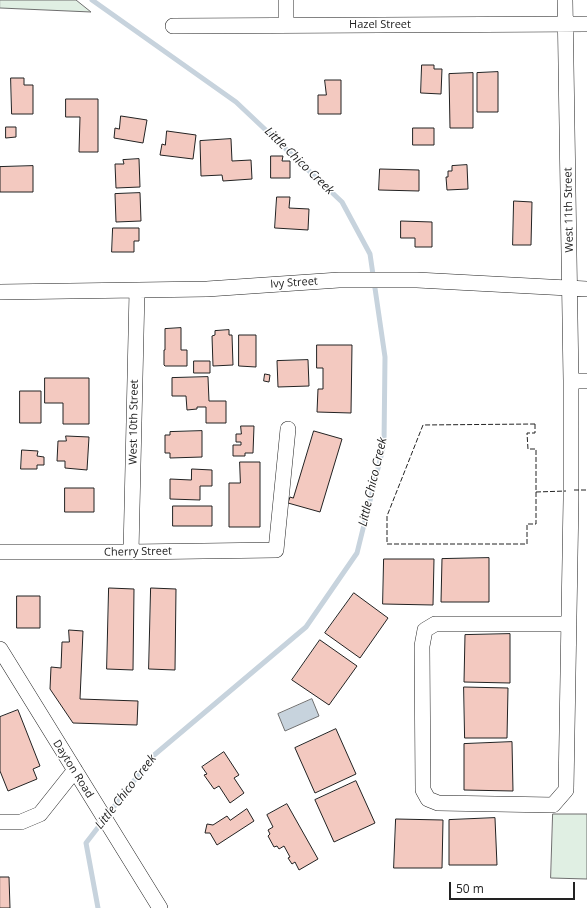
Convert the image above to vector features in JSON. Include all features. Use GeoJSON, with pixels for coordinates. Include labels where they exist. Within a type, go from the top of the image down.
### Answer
{"type":"FeatureCollection","features":[{"type":"Feature","properties":{"kind":"street"},"geometry":{"type":"LineString","coordinates":[[286,0],[286,25]]}},
{"type":"Feature","properties":{"kind":"street","name":"West 11th Street"},"geometry":{"type":"LineString","coordinates":[[565,0],[571,381],[566,790],[553,805],[438,803],[428,799],[423,790],[422,646],[425,630],[435,624],[568,624]]}},
{"type":"Feature","properties":{"kind":"street","name":"Hazel Street"},"geometry":{"type":"LineString","coordinates":[[174,26],[587,24]]}},
{"type":"Feature","properties":{"kind":"street","name":"Ivy Street"},"geometry":{"type":"LineString","coordinates":[[0,292],[207,289],[339,280],[413,280],[587,289]]}},
{"type":"Feature","properties":{"kind":"street","name":"West 10th Street"},"geometry":{"type":"LineString","coordinates":[[131,552],[137,291]]}},
{"type":"Feature","properties":{"kind":"street"},"geometry":{"type":"LineString","coordinates":[[571,381],[587,381]]}},
{"type":"Feature","properties":{"kind":"street","name":"Cherry Street"},"geometry":{"type":"LineString","coordinates":[[0,552],[276,550],[288,429]]}},
{"type":"Feature","properties":{"kind":"street","name":"Dayton Road"},"geometry":{"type":"LineString","coordinates":[[0,649],[160,908]]}},
{"type":"Feature","properties":{"kind":"street"},"geometry":{"type":"LineString","coordinates":[[0,822],[21,822],[40,814],[75,770]]}},
{"type":"Feature","properties":{"kind":"green space"},"geometry":{"type":"Polygon","coordinates":[[[0,0],[76,0],[91,12],[0,8],[0,0]]]}},
{"type":"Feature","properties":{"kind":"green space"},"geometry":{"type":"Polygon","coordinates":[[[553,814],[587,814],[587,879],[551,878],[553,814]]]}},
{"type":"Feature","properties":{"kind":"shaded area"},"geometry":{"type":"Polygon","coordinates":[[[312,699],[319,716],[285,731],[278,714],[312,699]]]}},
{"type":"Feature","properties":{"kind":"building"},"geometry":{"type":"Polygon","coordinates":[[[422,65],[434,65],[434,69],[442,69],[441,94],[421,93],[422,65]]]}},
{"type":"Feature","properties":{"kind":"building"},"geometry":{"type":"Polygon","coordinates":[[[498,72],[498,112],[477,112],[477,73],[498,72]]]}},
{"type":"Feature","properties":{"kind":"building"},"geometry":{"type":"Polygon","coordinates":[[[473,73],[473,128],[450,128],[449,74],[473,73]]]}},
{"type":"Feature","properties":{"kind":"building"},"geometry":{"type":"Polygon","coordinates":[[[11,78],[24,78],[24,85],[33,85],[33,114],[12,114],[11,78]]]}},
{"type":"Feature","properties":{"kind":"building"},"geometry":{"type":"Polygon","coordinates":[[[325,80],[341,80],[341,114],[318,114],[318,95],[326,95],[325,80]]]}},
{"type":"Feature","properties":{"kind":"building"},"geometry":{"type":"Polygon","coordinates":[[[66,99],[98,99],[98,152],[79,152],[80,117],[66,117],[66,99]]]}},
{"type":"Feature","properties":{"kind":"building"},"geometry":{"type":"Polygon","coordinates":[[[121,116],[147,120],[143,143],[114,138],[115,128],[119,129],[121,116]]]}},
{"type":"Feature","properties":{"kind":"building"},"geometry":{"type":"Polygon","coordinates":[[[6,127],[16,127],[16,137],[6,138],[6,127]]]}},
{"type":"Feature","properties":{"kind":"building"},"geometry":{"type":"Polygon","coordinates":[[[413,128],[434,128],[434,145],[413,145],[413,128]]]}},
{"type":"Feature","properties":{"kind":"building"},"geometry":{"type":"Polygon","coordinates":[[[167,131],[196,135],[193,159],[160,155],[162,144],[165,145],[167,131]]]}},
{"type":"Feature","properties":{"kind":"building"},"geometry":{"type":"Polygon","coordinates":[[[231,139],[232,161],[251,160],[252,179],[223,181],[222,175],[201,176],[200,141],[231,139]]]}},
{"type":"Feature","properties":{"kind":"building"},"geometry":{"type":"Polygon","coordinates":[[[271,156],[283,156],[282,161],[290,161],[290,178],[271,178],[271,156]]]}},
{"type":"Feature","properties":{"kind":"building"},"geometry":{"type":"Polygon","coordinates":[[[139,159],[140,187],[116,188],[115,164],[124,164],[123,160],[139,159]]]}},
{"type":"Feature","properties":{"kind":"building"},"geometry":{"type":"Polygon","coordinates":[[[467,165],[468,189],[447,190],[446,177],[448,177],[448,171],[452,171],[452,166],[467,165]]]}},
{"type":"Feature","properties":{"kind":"building"},"geometry":{"type":"Polygon","coordinates":[[[33,166],[33,192],[0,192],[0,167],[33,166]]]}},
{"type":"Feature","properties":{"kind":"building"},"geometry":{"type":"Polygon","coordinates":[[[380,169],[419,170],[419,191],[379,190],[380,169]]]}},
{"type":"Feature","properties":{"kind":"building"},"geometry":{"type":"Polygon","coordinates":[[[140,193],[141,221],[116,222],[115,194],[140,193]]]}},
{"type":"Feature","properties":{"kind":"building"},"geometry":{"type":"Polygon","coordinates":[[[277,197],[290,197],[289,208],[309,209],[308,230],[275,228],[277,197]]]}},
{"type":"Feature","properties":{"kind":"building"},"geometry":{"type":"Polygon","coordinates":[[[514,201],[532,202],[531,245],[513,245],[514,201]]]}},
{"type":"Feature","properties":{"kind":"building"},"geometry":{"type":"Polygon","coordinates":[[[401,221],[432,222],[432,247],[415,247],[415,238],[401,238],[401,221]]]}},
{"type":"Feature","properties":{"kind":"building"},"geometry":{"type":"Polygon","coordinates":[[[113,228],[139,228],[139,241],[134,241],[134,252],[112,252],[113,228]]]}},
{"type":"Feature","properties":{"kind":"building"},"geometry":{"type":"Polygon","coordinates":[[[181,328],[181,350],[187,350],[187,366],[165,366],[165,329],[181,328]]]}},
{"type":"Feature","properties":{"kind":"building"},"geometry":{"type":"Polygon","coordinates":[[[229,330],[229,335],[232,335],[233,365],[213,366],[212,336],[215,335],[215,331],[229,330]]]}},
{"type":"Feature","properties":{"kind":"building"},"geometry":{"type":"Polygon","coordinates":[[[239,335],[256,335],[256,367],[239,366],[239,335]]]}},
{"type":"Feature","properties":{"kind":"building"},"geometry":{"type":"Polygon","coordinates":[[[317,345],[352,345],[351,413],[317,412],[318,389],[323,389],[323,368],[317,368],[317,345]]]}},
{"type":"Feature","properties":{"kind":"building"},"geometry":{"type":"Polygon","coordinates":[[[308,360],[309,386],[278,387],[277,361],[308,360]]]}},
{"type":"Feature","properties":{"kind":"building"},"geometry":{"type":"Polygon","coordinates":[[[194,361],[210,361],[210,373],[194,373],[194,361]]]}},
{"type":"Feature","properties":{"kind":"building"},"geometry":{"type":"Polygon","coordinates":[[[265,374],[270,375],[269,382],[264,381],[265,374]]]}},
{"type":"Feature","properties":{"kind":"building"},"geometry":{"type":"Polygon","coordinates":[[[208,377],[209,401],[226,401],[226,423],[206,423],[206,407],[197,407],[197,409],[187,410],[186,396],[172,396],[172,378],[208,377]]]}},
{"type":"Feature","properties":{"kind":"building"},"geometry":{"type":"Polygon","coordinates":[[[45,378],[89,378],[89,424],[63,424],[63,403],[45,403],[45,378]]]}},
{"type":"Feature","properties":{"kind":"building"},"geometry":{"type":"Polygon","coordinates":[[[20,391],[41,391],[41,423],[20,423],[20,391]]]}},
{"type":"Feature","properties":{"kind":"building"},"geometry":{"type":"Polygon","coordinates":[[[241,426],[254,426],[253,453],[245,453],[245,456],[233,456],[233,445],[241,445],[241,442],[236,442],[236,434],[241,434],[241,426]]]}},
{"type":"Feature","properties":{"kind":"building"},"geometry":{"type":"Polygon","coordinates":[[[202,431],[202,457],[170,458],[170,453],[165,453],[165,435],[170,435],[170,432],[202,431]]]}},
{"type":"Feature","properties":{"kind":"building"},"geometry":{"type":"Polygon","coordinates":[[[314,431],[342,439],[320,512],[288,503],[290,497],[293,498],[314,431]]]}},
{"type":"Feature","properties":{"kind":"building"},"geometry":{"type":"Polygon","coordinates":[[[66,436],[89,437],[87,470],[65,468],[65,461],[57,461],[58,441],[66,441],[66,436]]]}},
{"type":"Feature","properties":{"kind":"building"},"geometry":{"type":"Polygon","coordinates":[[[22,450],[38,451],[37,456],[44,457],[44,465],[37,465],[37,469],[21,469],[22,450]]]}},
{"type":"Feature","properties":{"kind":"building"},"geometry":{"type":"Polygon","coordinates":[[[240,462],[260,462],[260,527],[229,527],[229,483],[240,483],[240,462]]]}},
{"type":"Feature","properties":{"kind":"building"},"geometry":{"type":"Polygon","coordinates":[[[192,469],[212,470],[212,486],[200,486],[200,500],[170,499],[170,479],[191,480],[192,469]]]}},
{"type":"Feature","properties":{"kind":"building"},"geometry":{"type":"Polygon","coordinates":[[[65,488],[94,488],[94,512],[65,512],[65,488]]]}},
{"type":"Feature","properties":{"kind":"building"},"geometry":{"type":"Polygon","coordinates":[[[173,506],[212,506],[212,526],[173,526],[173,506]]]}},
{"type":"Feature","properties":{"kind":"building"},"geometry":{"type":"Polygon","coordinates":[[[489,558],[489,602],[441,602],[442,559],[489,558]]]}},
{"type":"Feature","properties":{"kind":"building"},"geometry":{"type":"Polygon","coordinates":[[[384,559],[434,559],[433,605],[383,604],[384,559]]]}},
{"type":"Feature","properties":{"kind":"building"},"geometry":{"type":"Polygon","coordinates":[[[109,588],[134,589],[133,670],[107,669],[109,588]]]}},
{"type":"Feature","properties":{"kind":"building"},"geometry":{"type":"Polygon","coordinates":[[[151,588],[176,589],[175,670],[149,669],[151,588]]]}},
{"type":"Feature","properties":{"kind":"building"},"geometry":{"type":"Polygon","coordinates":[[[354,593],[388,618],[360,658],[325,633],[354,593]]]}},
{"type":"Feature","properties":{"kind":"building"},"geometry":{"type":"Polygon","coordinates":[[[17,596],[40,596],[40,628],[17,628],[17,596]]]}},
{"type":"Feature","properties":{"kind":"building"},"geometry":{"type":"Polygon","coordinates":[[[69,630],[83,631],[80,699],[138,701],[137,725],[73,723],[50,689],[51,667],[61,668],[62,642],[69,642],[69,630]]]}},
{"type":"Feature","properties":{"kind":"building"},"geometry":{"type":"Polygon","coordinates":[[[510,634],[510,683],[464,682],[465,635],[510,634]]]}},
{"type":"Feature","properties":{"kind":"building"},"geometry":{"type":"Polygon","coordinates":[[[320,640],[357,666],[329,705],[292,680],[320,640]]]}},
{"type":"Feature","properties":{"kind":"building"},"geometry":{"type":"Polygon","coordinates":[[[464,687],[508,688],[507,738],[465,738],[464,687]]]}},
{"type":"Feature","properties":{"kind":"building"},"geometry":{"type":"Polygon","coordinates":[[[18,710],[40,766],[33,769],[37,779],[8,791],[0,771],[0,717],[18,710]]]}},
{"type":"Feature","properties":{"kind":"building"},"geometry":{"type":"Polygon","coordinates":[[[336,729],[356,774],[315,793],[295,748],[336,729]]]}},
{"type":"Feature","properties":{"kind":"building"},"geometry":{"type":"Polygon","coordinates":[[[512,742],[513,791],[464,790],[464,744],[512,742]]]}},
{"type":"Feature","properties":{"kind":"building"},"geometry":{"type":"Polygon","coordinates":[[[224,752],[239,775],[234,778],[244,793],[230,803],[219,786],[214,789],[204,775],[207,774],[202,767],[224,752]]]}},
{"type":"Feature","properties":{"kind":"building"},"geometry":{"type":"Polygon","coordinates":[[[356,781],[375,823],[334,842],[315,800],[356,781]]]}},
{"type":"Feature","properties":{"kind":"building"},"geometry":{"type":"Polygon","coordinates":[[[287,804],[318,859],[299,870],[295,862],[292,864],[288,858],[290,857],[284,846],[279,849],[277,846],[274,847],[268,836],[270,834],[268,830],[273,827],[267,815],[287,804]]]}},
{"type":"Feature","properties":{"kind":"building"},"geometry":{"type":"Polygon","coordinates":[[[247,809],[254,821],[217,845],[210,833],[205,833],[207,824],[213,825],[227,816],[230,820],[247,809]]]}},
{"type":"Feature","properties":{"kind":"building"},"geometry":{"type":"Polygon","coordinates":[[[495,818],[497,865],[449,865],[449,820],[495,818]]]}},
{"type":"Feature","properties":{"kind":"building"},"geometry":{"type":"Polygon","coordinates":[[[396,819],[443,820],[442,868],[394,868],[396,819]]]}},
{"type":"Feature","properties":{"kind":"building"},"geometry":{"type":"Polygon","coordinates":[[[0,877],[9,877],[10,908],[0,908],[0,877]]]}},
{"type":"Feature","properties":{"kind":"waterway","name":"Little Chico Creek"},"geometry":{"type":"LineString","coordinates":[[92,0],[236,102],[342,202],[370,254],[385,357],[384,444],[357,553],[306,627],[153,756],[86,843],[98,908]]}},
{"type":"Feature","properties":{"kind":"fence"},"geometry":{"type":"LineString","coordinates":[[535,424],[535,433],[527,433],[528,449],[536,449],[536,524],[527,524],[527,544],[387,544],[387,516],[423,425],[535,424]]}},
{"type":"Feature","properties":{"kind":"fence"},"geometry":{"type":"LineString","coordinates":[[574,490],[587,490]]}},
{"type":"Feature","properties":{"kind":"fence"},"geometry":{"type":"LineString","coordinates":[[536,492],[566,491]]}}]}
